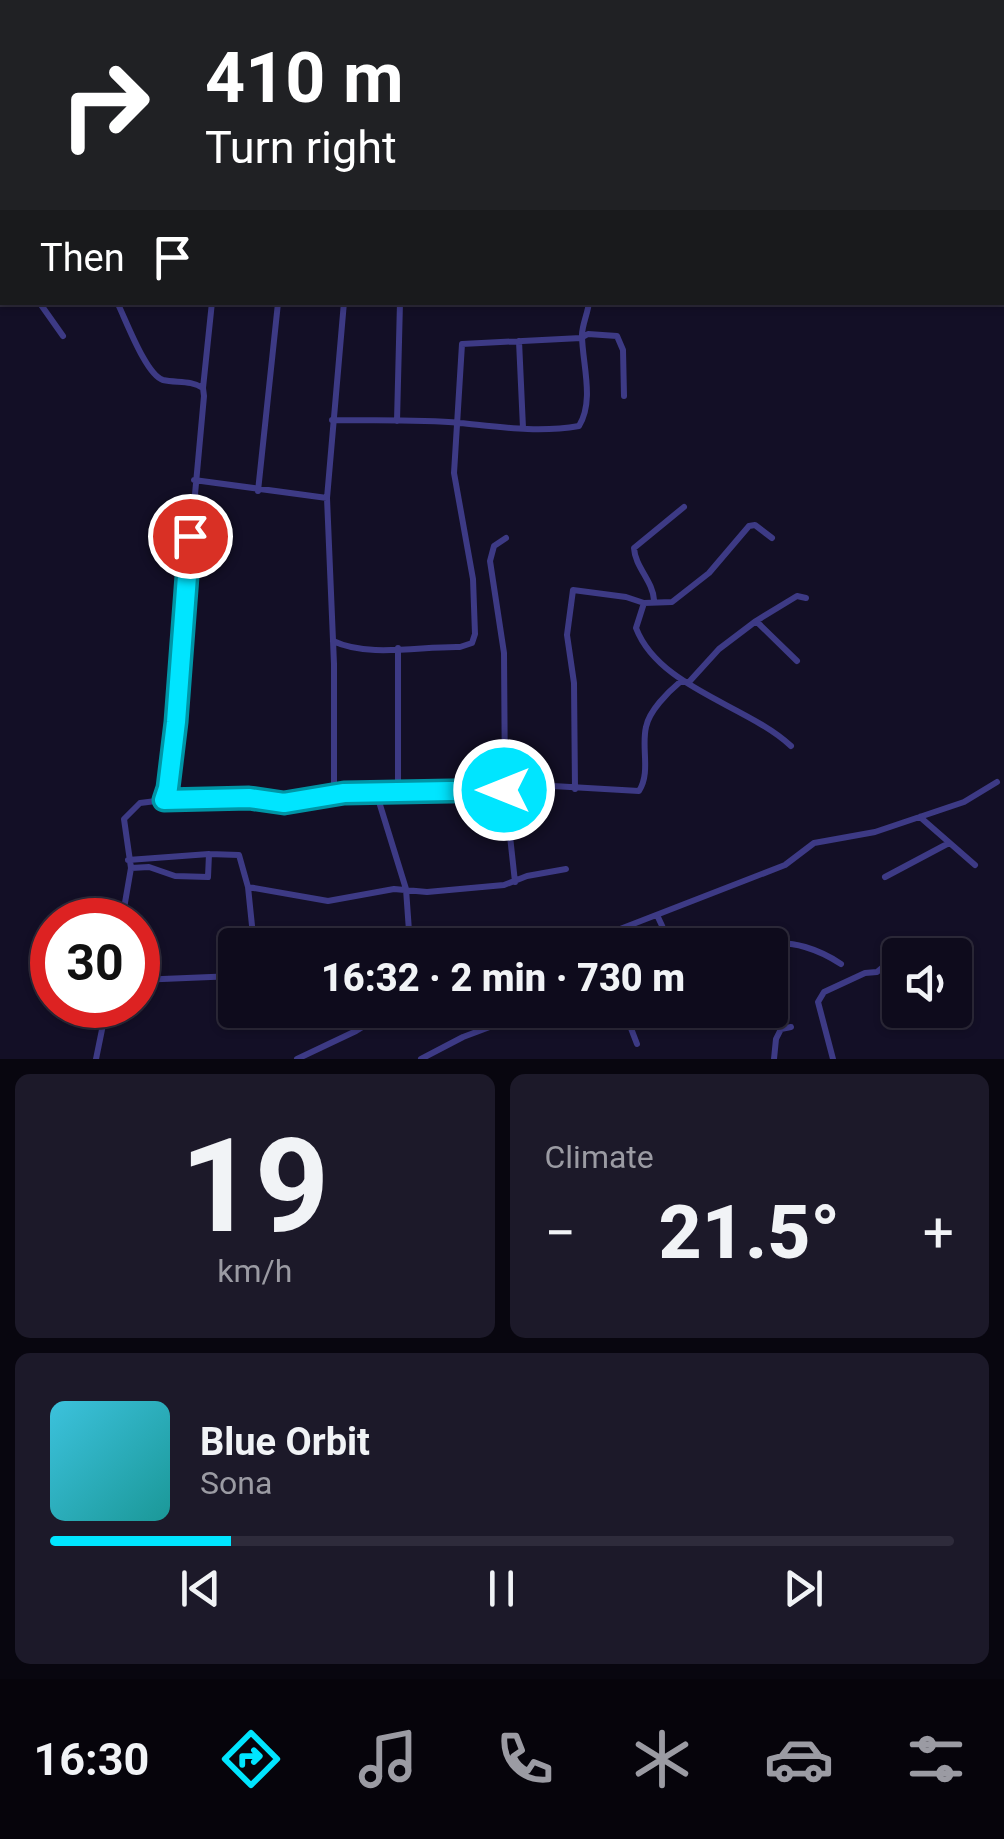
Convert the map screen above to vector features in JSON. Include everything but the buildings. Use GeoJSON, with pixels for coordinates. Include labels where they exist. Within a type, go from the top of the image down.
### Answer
{"type":"FeatureCollection","features":[{"type":"Feature","properties":{"kind":"street"},"geometry":{"type":"LineString","coordinates":[[41,305],[63,336]]}},
{"type":"Feature","properties":{"kind":"street"},"geometry":{"type":"LineString","coordinates":[[119,305],[152,373],[164,380],[203,388]]}},
{"type":"Feature","properties":{"kind":"street"},"geometry":{"type":"LineString","coordinates":[[164,800],[176,722],[212,305]]}},
{"type":"Feature","properties":{"kind":"street"},"geometry":{"type":"LineString","coordinates":[[258,491],[278,305]]}},
{"type":"Feature","properties":{"kind":"street"},"geometry":{"type":"LineString","coordinates":[[334,794],[328,498],[344,305]]}},
{"type":"Feature","properties":{"kind":"street"},"geometry":{"type":"LineString","coordinates":[[397,421],[400,305]]}},
{"type":"Feature","properties":{"kind":"street"},"geometry":{"type":"LineString","coordinates":[[332,420],[460,423],[492,428],[579,426],[583,420],[586,379],[582,338],[589,305]]}},
{"type":"Feature","properties":{"kind":"street"},"geometry":{"type":"LineString","coordinates":[[333,641],[347,648],[472,643],[473,579],[454,473],[462,344],[582,338],[588,334],[617,336],[623,350],[624,396]]}},
{"type":"Feature","properties":{"kind":"street"},"geometry":{"type":"LineString","coordinates":[[519,341],[524,428]]}},
{"type":"Feature","properties":{"kind":"street"},"geometry":{"type":"LineString","coordinates":[[194,480],[328,498]]}},
{"type":"Feature","properties":{"kind":"street"},"geometry":{"type":"LineString","coordinates":[[654,600],[652,587],[633,551],[684,506]]}},
{"type":"Feature","properties":{"kind":"street"},"geometry":{"type":"LineString","coordinates":[[575,790],[574,683],[567,635],[573,590],[644,602],[672,602],[709,572],[749,526],[755,525],[772,538]]}},
{"type":"Feature","properties":{"kind":"street"},"geometry":{"type":"LineString","coordinates":[[506,538],[494,546],[490,560],[504,653],[504,790],[515,882]]}},
{"type":"Feature","properties":{"kind":"street"},"geometry":{"type":"LineString","coordinates":[[125,898],[130,864],[123,823],[140,803],[249,798],[284,803],[334,794],[398,790],[554,786],[575,790],[641,789],[646,724],[668,693],[680,682],[689,682],[719,648],[756,622],[797,596],[806,598]]}},
{"type":"Feature","properties":{"kind":"street"},"geometry":{"type":"LineString","coordinates":[[644,602],[636,628],[662,667],[739,714],[773,729],[791,746]]}},
{"type":"Feature","properties":{"kind":"street"},"geometry":{"type":"LineString","coordinates":[[756,622],[796,661]]}},
{"type":"Feature","properties":{"kind":"street"},"geometry":{"type":"LineString","coordinates":[[398,648],[398,790]]}},
{"type":"Feature","properties":{"kind":"street"},"geometry":{"type":"LineString","coordinates":[[630,928],[785,866],[818,841],[844,840],[964,802],[997,782]]}},
{"type":"Feature","properties":{"kind":"street"},"geometry":{"type":"LineString","coordinates":[[376,792],[406,889],[409,928]]}},
{"type":"Feature","properties":{"kind":"street"},"geometry":{"type":"LineString","coordinates":[[919,816],[974,864]]}},
{"type":"Feature","properties":{"kind":"street"},"geometry":{"type":"LineString","coordinates":[[885,877],[949,843]]}},
{"type":"Feature","properties":{"kind":"street"},"geometry":{"type":"LineString","coordinates":[[130,864],[150,866],[175,876],[208,877],[208,854]]}},
{"type":"Feature","properties":{"kind":"street"},"geometry":{"type":"LineString","coordinates":[[130,864],[239,854],[248,886],[252,928]]}},
{"type":"Feature","properties":{"kind":"street"},"geometry":{"type":"LineString","coordinates":[[248,886],[328,901],[406,889],[426,892],[515,882],[566,869]]}},
{"type":"Feature","properties":{"kind":"street"},"geometry":{"type":"LineString","coordinates":[[658,915],[664,928]]}},
{"type":"Feature","properties":{"kind":"street"},"geometry":{"type":"LineString","coordinates":[[788,942],[824,953],[841,964]]}},
{"type":"Feature","properties":{"kind":"street"},"geometry":{"type":"LineString","coordinates":[[833,1059],[818,1002],[824,992],[882,968]]}},
{"type":"Feature","properties":{"kind":"street"},"geometry":{"type":"LineString","coordinates":[[160,979],[218,977]]}},
{"type":"Feature","properties":{"kind":"street"},"geometry":{"type":"LineString","coordinates":[[774,1059],[780,1029],[791,1027]]}},
{"type":"Feature","properties":{"kind":"street"},"geometry":{"type":"LineString","coordinates":[[96,1059],[102,1028]]}},
{"type":"Feature","properties":{"kind":"street"},"geometry":{"type":"LineString","coordinates":[[297,1059],[361,1028]]}},
{"type":"Feature","properties":{"kind":"street"},"geometry":{"type":"LineString","coordinates":[[421,1059],[482,1028]]}},
{"type":"Feature","properties":{"kind":"street"},"geometry":{"type":"LineString","coordinates":[[631,1028],[637,1044]]}},
{"type":"Feature","properties":{"kind":"route"},"geometry":{"type":"LineString","coordinates":[[190,536],[176,722],[164,800],[249,798],[284,803],[344,793],[504,790]]}}]}
